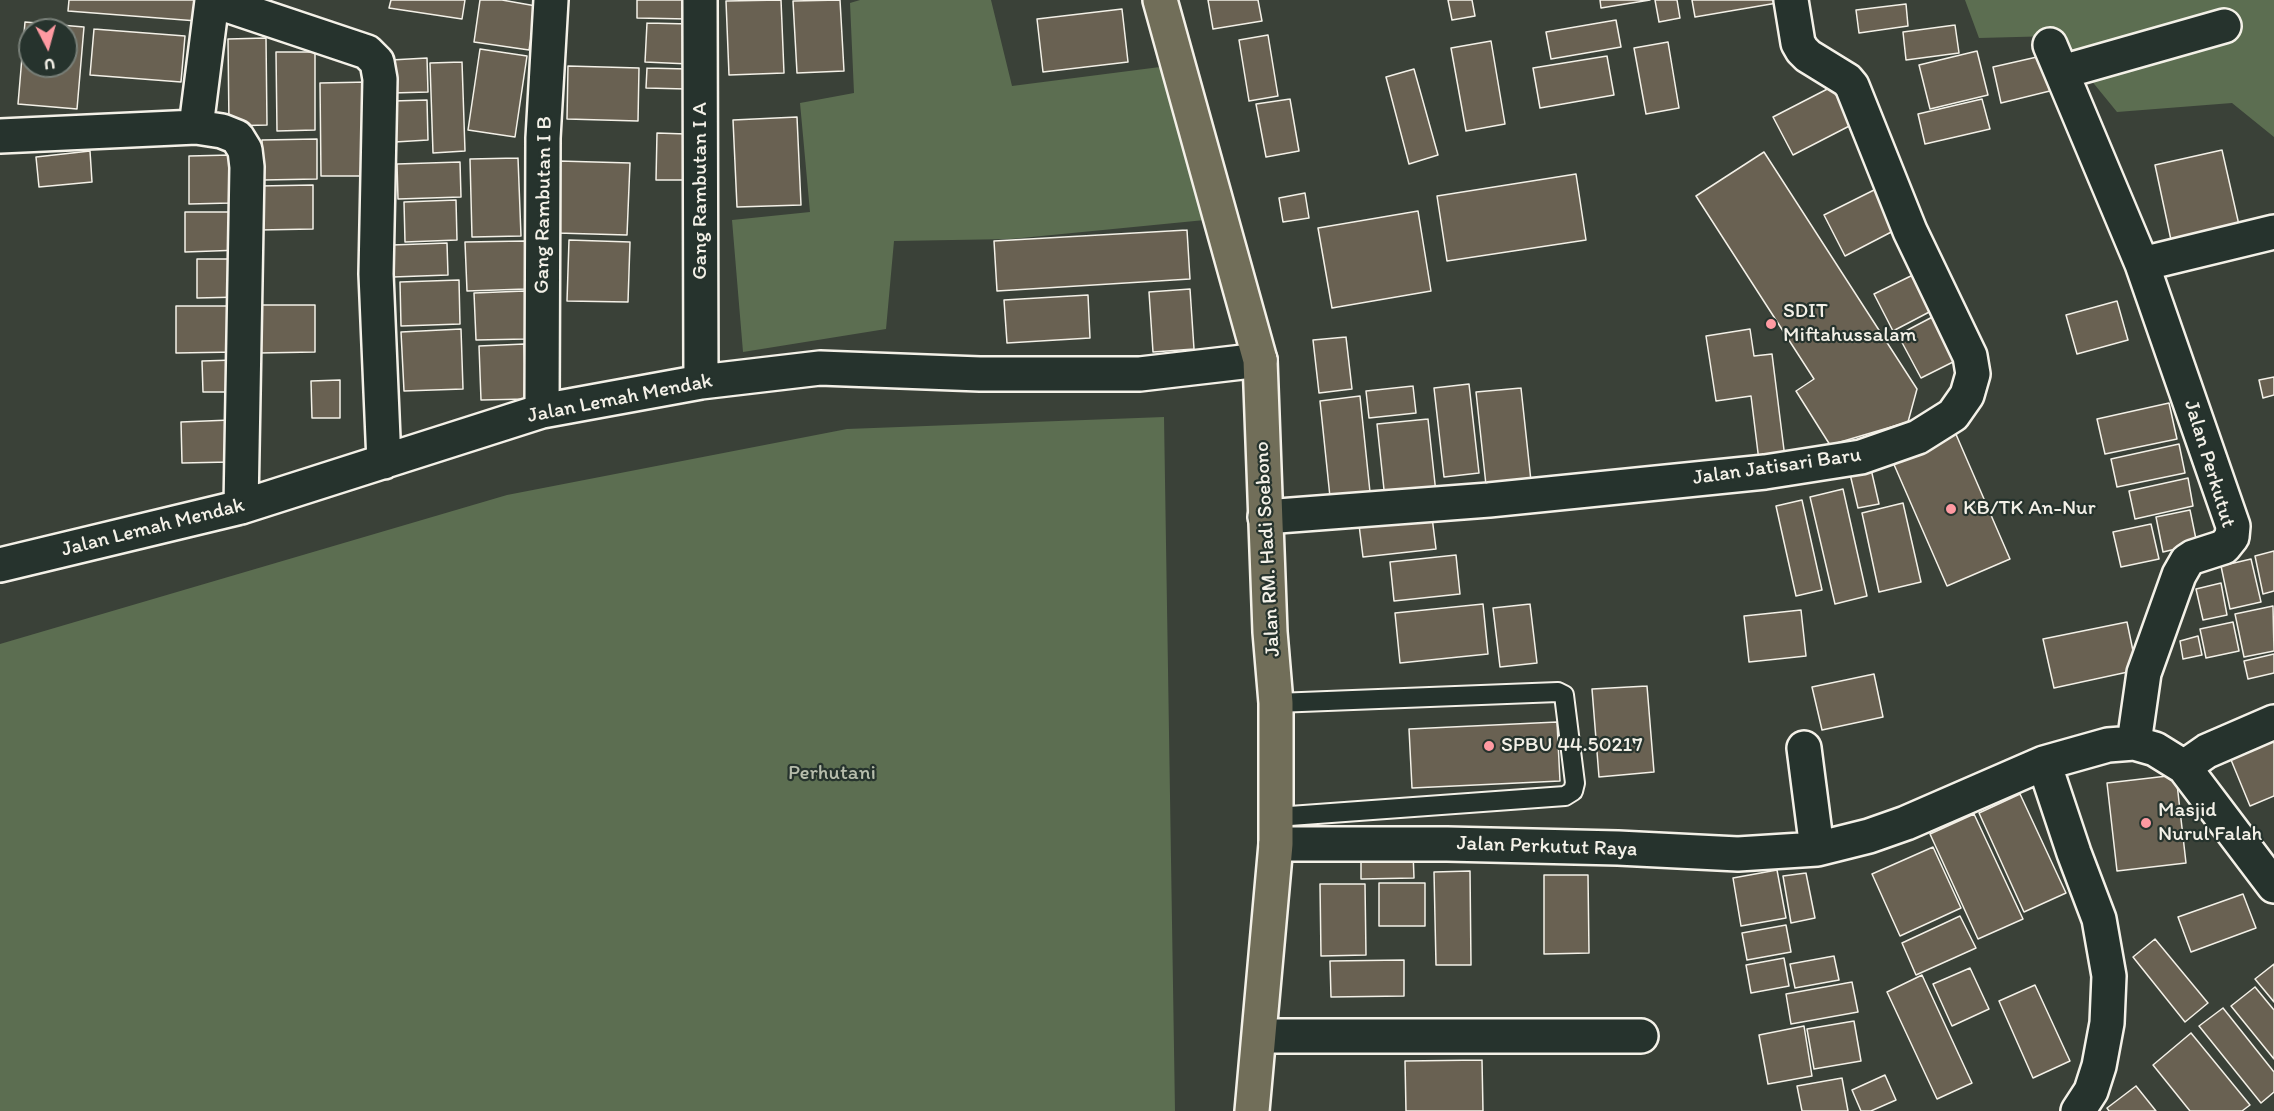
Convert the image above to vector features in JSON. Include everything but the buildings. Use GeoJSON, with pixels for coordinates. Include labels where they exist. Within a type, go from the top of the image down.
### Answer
{"type":"FeatureCollection","features":[{"type":"Feature","properties":{"kind":"main road","name":"Jalan RM. Hadi Soebono"},"geometry":{"type":"LineString","coordinates":[[1160,0],[1260,360],[1270,632],[1276,703],[1276,830],[1252,1111]]}},
{"type":"Feature","properties":{"kind":"street"},"geometry":{"type":"LineString","coordinates":[[196,127],[212,0],[367,52],[377,62],[380,79],[376,273],[384,462]]}},
{"type":"Feature","properties":{"kind":"street","name":"Gang Rambutan I B"},"geometry":{"type":"LineString","coordinates":[[542,411],[543,138],[551,0]]}},
{"type":"Feature","properties":{"kind":"street","name":"Gang Rambutan I A"},"geometry":{"type":"LineString","coordinates":[[700,0],[701,382]]}},
{"type":"Feature","properties":{"kind":"street","name":"Jalan Jatisari Baru"},"geometry":{"type":"LineString","coordinates":[[1265,517],[1489,500],[1765,472],[1861,457],[1918,437],[1953,415],[1967,395],[1973,374],[1970,356],[1910,231],[1852,86],[1847,80],[1802,50],[1798,43],[1791,0]]}},
{"type":"Feature","properties":{"kind":"street","name":"Jalan Perkutut"},"geometry":{"type":"LineString","coordinates":[[2134,743],[2144,673],[2179,575],[2187,561],[2193,557],[2224,547],[2232,537],[2233,526],[2142,264],[2056,59],[2224,26]]}},
{"type":"Feature","properties":{"kind":"street"},"geometry":{"type":"LineString","coordinates":[[0,136],[196,127],[222,131],[237,137],[245,150],[247,167],[241,507]]}},
{"type":"Feature","properties":{"kind":"street"},"geometry":{"type":"LineString","coordinates":[[2142,264],[2274,232]]}},
{"type":"Feature","properties":{"kind":"street","name":"Jalan Lemah Mendak"},"geometry":{"type":"LineString","coordinates":[[0,565],[241,507],[542,411],[701,382],[820,368],[980,374],[1140,374],[1260,360]]}},
{"type":"Feature","properties":{"kind":"street"},"geometry":{"type":"LineString","coordinates":[[2274,722],[2207,751],[2184,767],[2274,886]]}},
{"type":"Feature","properties":{"kind":"street","name":"Jalan Perkutut Raya"},"geometry":{"type":"LineString","coordinates":[[1276,830],[1447,844],[1618,848],[1738,854],[1817,849],[1869,836],[1906,823],[2043,763],[2108,745],[2134,743],[2156,749],[2184,767]]}},
{"type":"Feature","properties":{"kind":"street"},"geometry":{"type":"LineString","coordinates":[[1804,748],[1817,849]]}},
{"type":"Feature","properties":{"kind":"street"},"geometry":{"type":"LineString","coordinates":[[2043,763],[2099,919],[2109,976],[2107,1023],[2099,1066],[2091,1091],[2078,1111]]}},
{"type":"Feature","properties":{"kind":"street"},"geometry":{"type":"LineString","coordinates":[[1260,1036],[1641,1036]]}},
{"type":"Feature","properties":{"kind":"lane"},"geometry":{"type":"LineString","coordinates":[[1276,703],[1558,692],[1564,695],[1575,783],[1573,791],[1565,796],[1276,830]]}},
{"type":"Feature","properties":{"kind":"green space"},"geometry":{"type":"Polygon","coordinates":[[[860,0],[991,0],[1012,86],[1160,67],[1205,220],[1011,239],[894,241],[886,329],[743,352],[732,220],[810,212],[800,103],[854,93],[850,3],[860,0]]]}},
{"type":"Feature","properties":{"kind":"green space"},"geometry":{"type":"Polygon","coordinates":[[[1965,0],[2274,0],[2274,137],[2232,103],[2117,112],[2055,36],[1979,38],[1965,0]]]}},
{"type":"Feature","properties":{"kind":"green space","name":"Perhutani"},"geometry":{"type":"Polygon","coordinates":[[[1164,417],[1175,1111],[0,1111],[0,644],[507,495],[847,429],[1164,417]]]}},
{"type":"Feature","properties":{"kind":"place","name":"SDIT Miftahussalam"},"geometry":{"type":"Point","coordinates":[1771,324]}},
{"type":"Feature","properties":{"kind":"place","name":"KB/TK An-Nur"},"geometry":{"type":"Point","coordinates":[1951,509]}},
{"type":"Feature","properties":{"kind":"place","name":"SPBU 44.50217"},"geometry":{"type":"Point","coordinates":[1489,746]}},
{"type":"Feature","properties":{"kind":"place","name":"Masjid Nurul Falah"},"geometry":{"type":"Point","coordinates":[2146,823]}}]}
